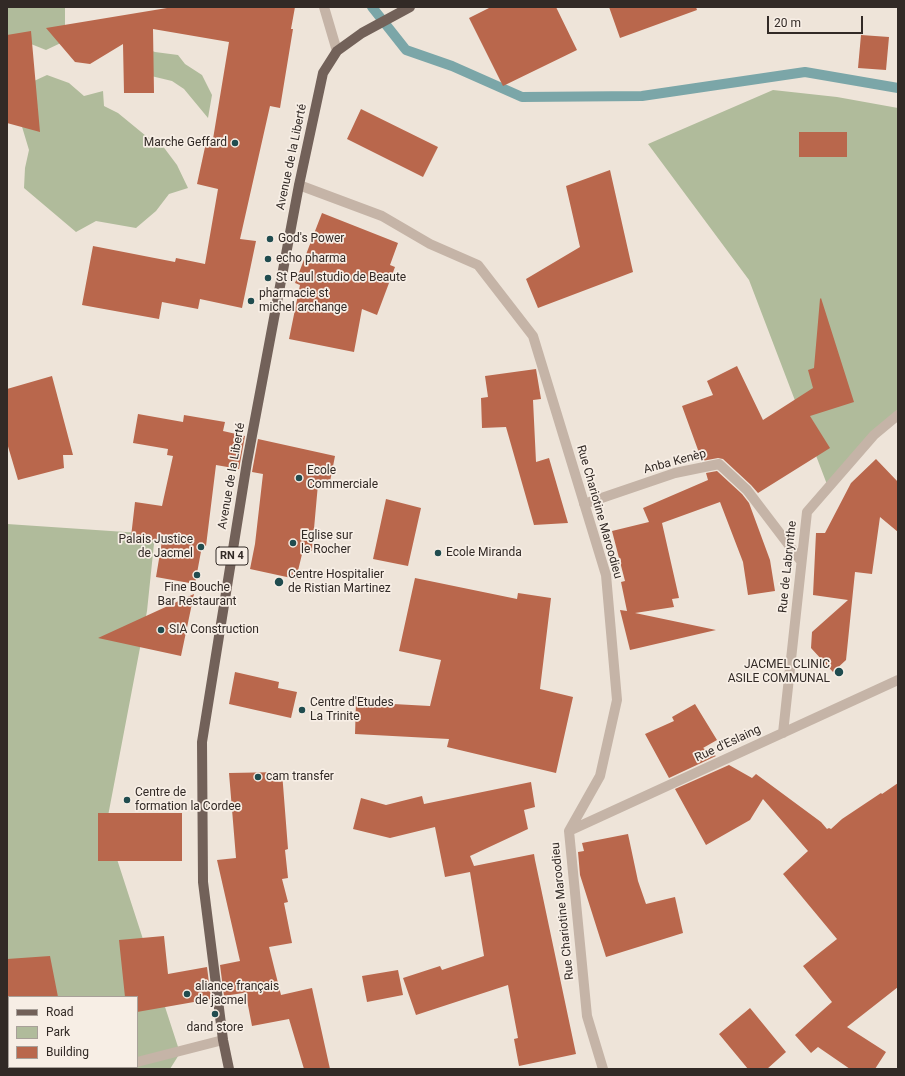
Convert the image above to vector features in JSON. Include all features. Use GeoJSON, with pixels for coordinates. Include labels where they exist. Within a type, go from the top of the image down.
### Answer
{"type":"FeatureCollection","features":[{"type":"Feature","properties":{"kind":"main road","name":"Avenue de la Liberté"},"geometry":{"type":"LineString","coordinates":[[229,1069],[223,1040],[203,882],[202,742],[247,462],[299,185],[323,73],[337,51],[362,33],[410,7]]}},
{"type":"Feature","properties":{"kind":"street"},"geometry":{"type":"LineString","coordinates":[[324,7],[337,51]]}},
{"type":"Feature","properties":{"kind":"street","name":"Rue Chariotine Maroodieu"},"geometry":{"type":"LineString","coordinates":[[299,185],[382,216],[430,244],[478,265],[533,336],[606,575],[617,700],[600,776],[569,831],[587,1016],[603,1069]]}},
{"type":"Feature","properties":{"kind":"street","name":"Rue de Labrynthe"},"geometry":{"type":"LineString","coordinates":[[783,733],[807,512],[874,434],[898,415]]}},
{"type":"Feature","properties":{"kind":"street","name":"Anba Kenèp"},"geometry":{"type":"LineString","coordinates":[[584,504],[675,473],[719,464],[747,490],[801,561]]}},
{"type":"Feature","properties":{"kind":"street","name":"Rue d'Eslaing"},"geometry":{"type":"LineString","coordinates":[[569,831],[898,680]]}},
{"type":"Feature","properties":{"kind":"street"},"geometry":{"type":"LineString","coordinates":[[138,1062],[223,1040]]}},
{"type":"Feature","properties":{"kind":"green space"},"geometry":{"type":"Polygon","coordinates":[[[7,7],[65,7],[65,41],[46,50],[31,44],[7,41],[7,7]]]}},
{"type":"Feature","properties":{"kind":"green space"},"geometry":{"type":"Polygon","coordinates":[[[144,48],[155,52],[178,55],[185,64],[202,75],[212,95],[208,118],[184,89],[172,81],[147,75],[144,48]]]}},
{"type":"Feature","properties":{"kind":"green space"},"geometry":{"type":"Polygon","coordinates":[[[47,75],[69,83],[84,96],[103,91],[104,106],[118,113],[146,136],[162,145],[177,165],[188,188],[169,194],[156,211],[136,228],[96,221],[76,232],[24,188],[25,168],[29,150],[20,120],[34,81],[47,75]]]}},
{"type":"Feature","properties":{"kind":"green space"},"geometry":{"type":"Polygon","coordinates":[[[773,90],[837,97],[898,108],[898,409],[828,487],[749,280],[648,144],[773,90]]]}},
{"type":"Feature","properties":{"kind":"green space"},"geometry":{"type":"Polygon","coordinates":[[[7,524],[155,534],[147,611],[108,816],[115,853],[180,1053],[170,1069],[7,1069],[7,524]]]}},
{"type":"Feature","properties":{"kind":"building"},"geometry":{"type":"Polygon","coordinates":[[[173,7],[295,7],[291,29],[293,29],[280,108],[270,106],[240,239],[256,241],[242,308],[200,299],[198,309],[162,302],[159,319],[82,305],[93,246],[175,262],[176,258],[205,264],[218,189],[197,184],[207,138],[213,139],[229,42],[153,29],[154,93],[124,93],[123,44],[90,64],[75,62],[46,28],[173,7]]]}},
{"type":"Feature","properties":{"kind":"building"},"geometry":{"type":"Polygon","coordinates":[[[491,7],[556,7],[577,50],[503,86],[469,18],[491,7]]]}},
{"type":"Feature","properties":{"kind":"building"},"geometry":{"type":"Polygon","coordinates":[[[609,7],[696,7],[697,10],[620,38],[609,7]]]}},
{"type":"Feature","properties":{"kind":"building"},"geometry":{"type":"Polygon","coordinates":[[[31,31],[40,132],[7,123],[7,35],[31,31]]]}},
{"type":"Feature","properties":{"kind":"building"},"geometry":{"type":"Polygon","coordinates":[[[861,35],[889,37],[886,70],[858,68],[861,35]]]}},
{"type":"Feature","properties":{"kind":"building"},"geometry":{"type":"Polygon","coordinates":[[[361,109],[438,147],[423,177],[347,139],[361,109]]]}},
{"type":"Feature","properties":{"kind":"building"},"geometry":{"type":"Polygon","coordinates":[[[799,132],[847,132],[847,157],[799,157],[799,132]]]}},
{"type":"Feature","properties":{"kind":"building"},"geometry":{"type":"Polygon","coordinates":[[[610,170],[633,272],[538,308],[526,279],[580,247],[566,186],[610,170]]]}},
{"type":"Feature","properties":{"kind":"building"},"geometry":{"type":"Polygon","coordinates":[[[322,213],[398,243],[390,265],[395,267],[377,315],[362,309],[354,352],[289,339],[300,285],[295,283],[322,213]]]}},
{"type":"Feature","properties":{"kind":"building"},"geometry":{"type":"Polygon","coordinates":[[[821,298],[854,402],[810,416],[830,448],[758,493],[723,459],[718,458],[702,461],[682,406],[713,395],[707,381],[737,366],[763,420],[813,388],[808,370],[814,368],[821,298]]]}},
{"type":"Feature","properties":{"kind":"building"},"geometry":{"type":"Polygon","coordinates":[[[536,369],[541,399],[533,400],[536,462],[549,458],[568,523],[534,525],[506,427],[482,428],[481,398],[488,397],[485,376],[536,369]]]}},
{"type":"Feature","properties":{"kind":"building"},"geometry":{"type":"Polygon","coordinates":[[[52,376],[73,455],[63,455],[64,468],[18,480],[7,443],[7,389],[52,376]]]}},
{"type":"Feature","properties":{"kind":"building"},"geometry":{"type":"Polygon","coordinates":[[[138,414],[183,422],[184,415],[225,422],[223,431],[245,436],[239,469],[216,465],[206,546],[202,546],[195,584],[156,577],[162,541],[131,537],[135,502],[162,506],[173,456],[167,455],[168,449],[133,443],[138,414]]]}},
{"type":"Feature","properties":{"kind":"building"},"geometry":{"type":"Polygon","coordinates":[[[258,439],[335,456],[329,487],[318,484],[312,551],[303,550],[296,579],[250,569],[255,544],[263,474],[252,472],[258,439]]]}},
{"type":"Feature","properties":{"kind":"building"},"geometry":{"type":"Polygon","coordinates":[[[876,459],[898,482],[898,532],[880,517],[872,574],[855,572],[846,660],[833,672],[811,648],[812,632],[848,600],[813,595],[816,533],[825,533],[851,483],[876,459]]]}},
{"type":"Feature","properties":{"kind":"building"},"geometry":{"type":"Polygon","coordinates":[[[717,471],[742,494],[749,503],[770,560],[775,591],[748,595],[743,562],[720,502],[662,523],[679,598],[672,599],[674,607],[635,613],[716,630],[630,650],[620,610],[627,611],[621,582],[625,581],[612,531],[649,522],[643,508],[708,480],[706,473],[717,471]]]}},
{"type":"Feature","properties":{"kind":"building"},"geometry":{"type":"Polygon","coordinates":[[[386,499],[421,508],[408,566],[373,559],[386,499]]]}},
{"type":"Feature","properties":{"kind":"building"},"geometry":{"type":"Polygon","coordinates":[[[415,578],[517,599],[518,593],[551,598],[540,689],[573,697],[556,773],[447,747],[449,739],[355,734],[356,702],[430,706],[441,660],[399,651],[415,578]]]}},
{"type":"Feature","properties":{"kind":"building"},"geometry":{"type":"Polygon","coordinates":[[[194,594],[181,656],[98,638],[194,594]]]}},
{"type":"Feature","properties":{"kind":"building"},"geometry":{"type":"Polygon","coordinates":[[[235,672],[279,682],[278,688],[297,692],[291,718],[229,704],[235,672]]]}},
{"type":"Feature","properties":{"kind":"building"},"geometry":{"type":"Polygon","coordinates":[[[695,704],[717,740],[703,748],[716,756],[669,778],[645,734],[674,721],[672,717],[695,704]]]}},
{"type":"Feature","properties":{"kind":"building"},"geometry":{"type":"Polygon","coordinates":[[[729,765],[752,778],[756,774],[821,822],[827,829],[831,829],[842,819],[898,783],[898,987],[847,1027],[886,1052],[875,1069],[850,1069],[818,1047],[811,1053],[795,1035],[832,1002],[803,966],[837,939],[783,874],[808,851],[763,799],[750,820],[706,845],[675,789],[729,765]]]}},
{"type":"Feature","properties":{"kind":"building"},"geometry":{"type":"Polygon","coordinates":[[[282,772],[288,849],[285,850],[288,878],[282,879],[288,902],[284,903],[292,943],[269,947],[281,995],[312,988],[330,1069],[304,1069],[289,1019],[252,1026],[246,995],[244,996],[243,993],[224,996],[220,965],[240,961],[217,860],[236,858],[229,773],[282,772]]]}},
{"type":"Feature","properties":{"kind":"building"},"geometry":{"type":"Polygon","coordinates":[[[531,782],[535,807],[524,810],[528,829],[470,856],[474,866],[534,854],[576,1054],[519,1066],[514,1039],[518,1038],[508,985],[416,1015],[403,978],[440,966],[442,970],[484,956],[470,872],[445,877],[435,827],[390,838],[353,829],[361,798],[386,805],[422,796],[424,804],[531,782]]]}},
{"type":"Feature","properties":{"kind":"building"},"geometry":{"type":"Polygon","coordinates":[[[98,813],[182,813],[182,861],[98,861],[98,813]]]}},
{"type":"Feature","properties":{"kind":"building"},"geometry":{"type":"Polygon","coordinates":[[[628,834],[638,881],[646,904],[675,897],[683,933],[606,957],[580,875],[578,852],[584,851],[582,843],[628,834]]]}},
{"type":"Feature","properties":{"kind":"building"},"geometry":{"type":"Polygon","coordinates":[[[164,936],[168,974],[207,967],[211,999],[138,1012],[138,996],[125,996],[119,940],[164,936]]]}},
{"type":"Feature","properties":{"kind":"building"},"geometry":{"type":"Polygon","coordinates":[[[50,956],[58,996],[7,997],[7,959],[50,956]]]}},
{"type":"Feature","properties":{"kind":"building"},"geometry":{"type":"Polygon","coordinates":[[[398,970],[403,995],[367,1002],[362,976],[398,970]]]}},
{"type":"Feature","properties":{"kind":"building"},"geometry":{"type":"Polygon","coordinates":[[[750,1008],[786,1052],[767,1069],[748,1069],[719,1034],[750,1008]]]}},
{"type":"Feature","properties":{"kind":"waterway"},"geometry":{"type":"LineString","coordinates":[[372,7],[406,50],[452,66],[522,97],[642,96],[805,72],[898,88]]}},
{"type":"Feature","properties":{"kind":"place","name":"Marche Geffard"},"geometry":{"type":"Point","coordinates":[235,143]}},
{"type":"Feature","properties":{"kind":"place","name":"God's Power"},"geometry":{"type":"Point","coordinates":[270,239]}},
{"type":"Feature","properties":{"kind":"place","name":"echo pharma"},"geometry":{"type":"Point","coordinates":[268,259]}},
{"type":"Feature","properties":{"kind":"place","name":"St Paul studio de Beaute"},"geometry":{"type":"Point","coordinates":[268,278]}},
{"type":"Feature","properties":{"kind":"place","name":"pharmacie st michel archange"},"geometry":{"type":"Point","coordinates":[251,301]}},
{"type":"Feature","properties":{"kind":"place","name":"Ecole Commerciale"},"geometry":{"type":"Point","coordinates":[299,478]}},
{"type":"Feature","properties":{"kind":"place","name":"Eglise sur le Rocher"},"geometry":{"type":"Point","coordinates":[293,543]}},
{"type":"Feature","properties":{"kind":"place","name":"Palais Justice de Jacmel"},"geometry":{"type":"Point","coordinates":[201,547]}},
{"type":"Feature","properties":{"kind":"place","name":"Ecole Miranda"},"geometry":{"type":"Point","coordinates":[438,553]}},
{"type":"Feature","properties":{"kind":"place","name":"Fine Bouche Bar Restaurant"},"geometry":{"type":"Point","coordinates":[197,575]}},
{"type":"Feature","properties":{"kind":"place","name":"Centre Hospitalier de Ristian Martinez"},"geometry":{"type":"Point","coordinates":[279,582]}},
{"type":"Feature","properties":{"kind":"place","name":"SIA Construction"},"geometry":{"type":"Point","coordinates":[161,630]}},
{"type":"Feature","properties":{"kind":"place","name":"JACMEL CLINIC ASILE COMMUNAL"},"geometry":{"type":"Point","coordinates":[839,672]}},
{"type":"Feature","properties":{"kind":"place","name":"Centre d'Etudes La Trinite"},"geometry":{"type":"Point","coordinates":[302,710]}},
{"type":"Feature","properties":{"kind":"place","name":"cam transfer"},"geometry":{"type":"Point","coordinates":[258,777]}},
{"type":"Feature","properties":{"kind":"place","name":"Centre de formation la Cordee"},"geometry":{"type":"Point","coordinates":[127,800]}},
{"type":"Feature","properties":{"kind":"place","name":"aliance français de jacmel"},"geometry":{"type":"Point","coordinates":[187,994]}},
{"type":"Feature","properties":{"kind":"place","name":"dand store"},"geometry":{"type":"Point","coordinates":[215,1014]}}]}
